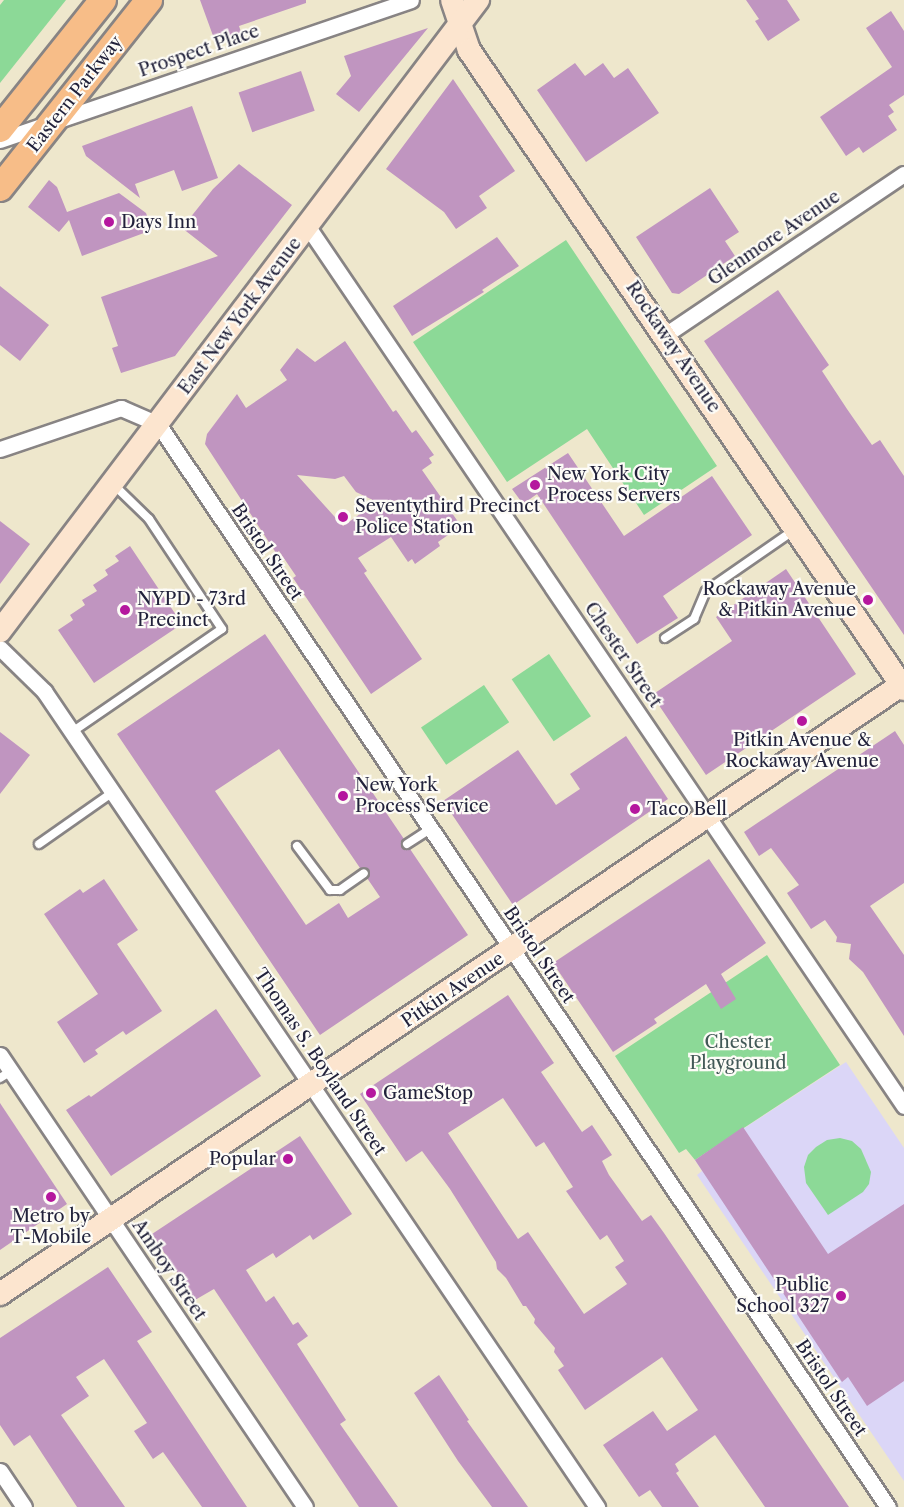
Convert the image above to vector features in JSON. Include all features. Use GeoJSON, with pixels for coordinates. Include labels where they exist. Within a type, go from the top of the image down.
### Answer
{"type":"FeatureCollection","features":[{"type":"Feature","properties":{"kind":"main road","name":"Eastern Parkway"},"geometry":{"type":"LineString","coordinates":[[0,129],[103,0]]}},
{"type":"Feature","properties":{"kind":"main road","name":"Eastern Parkway"},"geometry":{"type":"LineString","coordinates":[[0,188],[149,0]]}},
{"type":"Feature","properties":{"kind":"street","name":"Prospect Place"},"geometry":{"type":"LineString","coordinates":[[0,140],[411,0]]}},
{"type":"Feature","properties":{"kind":"street","name":"Rockaway Avenue"},"geometry":{"type":"LineString","coordinates":[[452,0],[469,50],[903,686]]}},
{"type":"Feature","properties":{"kind":"street","name":"East New York Avenue"},"geometry":{"type":"LineString","coordinates":[[0,631],[478,0]]}},
{"type":"Feature","properties":{"kind":"street","name":"Glenmore Avenue"},"geometry":{"type":"LineString","coordinates":[[665,335],[904,174]]}},
{"type":"Feature","properties":{"kind":"street","name":"Chester Street"},"geometry":{"type":"LineString","coordinates":[[308,227],[904,1106]]}},
{"type":"Feature","properties":{"kind":"street"},"geometry":{"type":"LineString","coordinates":[[0,449],[121,408],[158,424]]}},
{"type":"Feature","properties":{"kind":"street","name":"Bristol Street"},"geometry":{"type":"LineString","coordinates":[[158,424],[888,1507]]}},
{"type":"Feature","properties":{"kind":"street","name":"Thomas S. Boyland Street"},"geometry":{"type":"LineString","coordinates":[[0,648],[44,691],[597,1507]]}},
{"type":"Feature","properties":{"kind":"street","name":"Pitkin Avenue"},"geometry":{"type":"LineString","coordinates":[[0,1294],[903,686]]}},
{"type":"Feature","properties":{"kind":"street","name":"Amboy Street"},"geometry":{"type":"LineString","coordinates":[[0,1055],[5,1074],[111,1219],[305,1507]]}},
{"type":"Feature","properties":{"kind":"street"},"geometry":{"type":"LineString","coordinates":[[0,1471],[24,1507]]}},
{"type":"Feature","properties":{"kind":"lane"},"geometry":{"type":"LineString","coordinates":[[72,732],[222,629],[149,519],[112,484]]}},
{"type":"Feature","properties":{"kind":"lane"},"geometry":{"type":"LineString","coordinates":[[665,638],[694,619],[706,591],[796,528]]}},
{"type":"Feature","properties":{"kind":"lane"},"geometry":{"type":"LineString","coordinates":[[39,843],[113,792]]}},
{"type":"Feature","properties":{"kind":"lane"},"geometry":{"type":"LineString","coordinates":[[407,844],[430,829]]}},
{"type":"Feature","properties":{"kind":"lane"},"geometry":{"type":"LineString","coordinates":[[297,846],[330,890],[340,890],[364,873]]}},
{"type":"Feature","properties":{"kind":"shaded area","name":"Public School 327"},"geometry":{"type":"Polygon","coordinates":[[[846,1062],[904,1148],[904,1481],[697,1175],[702,1171],[695,1160],[846,1062]]]}},
{"type":"Feature","properties":{"kind":"green space"},"geometry":{"type":"Polygon","coordinates":[[[4,0],[66,0],[0,83],[0,5],[4,0]]]}},
{"type":"Feature","properties":{"kind":"green space"},"geometry":{"type":"Polygon","coordinates":[[[566,240],[717,466],[644,515],[587,429],[507,482],[413,342],[566,240]]]}},
{"type":"Feature","properties":{"kind":"green space"},"geometry":{"type":"Polygon","coordinates":[[[549,654],[591,716],[554,741],[512,679],[549,654]]]}},
{"type":"Feature","properties":{"kind":"green space"},"geometry":{"type":"Polygon","coordinates":[[[484,685],[509,722],[446,765],[421,727],[484,685]]]}},
{"type":"Feature","properties":{"kind":"green space","name":"Chester Playground"},"geometry":{"type":"Polygon","coordinates":[[[767,955],[840,1065],[695,1160],[686,1149],[679,1153],[615,1056],[767,955]]]}},
{"type":"Feature","properties":{"kind":"green space"},"geometry":{"type":"Polygon","coordinates":[[[840,1138],[852,1141],[861,1149],[871,1172],[869,1184],[863,1192],[828,1215],[806,1183],[804,1167],[808,1155],[816,1147],[827,1140],[840,1138]]]}},
{"type":"Feature","properties":{"kind":"building"},"geometry":{"type":"Polygon","coordinates":[[[200,0],[306,0],[306,3],[239,26],[242,35],[216,44],[200,0]]]}},
{"type":"Feature","properties":{"kind":"building"},"geometry":{"type":"Polygon","coordinates":[[[746,0],[787,0],[800,20],[768,41],[755,21],[759,19],[746,0]]]}},
{"type":"Feature","properties":{"kind":"building"},"geometry":{"type":"Polygon","coordinates":[[[891,11],[904,31],[904,95],[889,105],[894,112],[888,116],[897,130],[863,153],[859,147],[846,156],[820,117],[892,67],[866,28],[891,11]]]}},
{"type":"Feature","properties":{"kind":"building"},"geometry":{"type":"Polygon","coordinates":[[[428,28],[359,112],[336,94],[351,76],[344,56],[428,28]]]}},
{"type":"Feature","properties":{"kind":"building"},"geometry":{"type":"Polygon","coordinates":[[[575,63],[585,76],[603,63],[614,78],[628,68],[659,113],[586,162],[537,90],[575,63]]]}},
{"type":"Feature","properties":{"kind":"building"},"geometry":{"type":"Polygon","coordinates":[[[301,71],[315,111],[252,132],[239,92],[301,71]]]}},
{"type":"Feature","properties":{"kind":"building"},"geometry":{"type":"Polygon","coordinates":[[[453,79],[515,171],[479,196],[487,208],[456,229],[444,212],[386,169],[453,79]]]}},
{"type":"Feature","properties":{"kind":"building"},"geometry":{"type":"Polygon","coordinates":[[[192,106],[218,178],[182,191],[174,170],[135,184],[140,198],[86,156],[82,146],[192,106]]]}},
{"type":"Feature","properties":{"kind":"building"},"geometry":{"type":"Polygon","coordinates":[[[239,164],[292,205],[175,356],[121,373],[112,348],[118,346],[101,297],[218,256],[182,228],[213,189],[239,164]]]}},
{"type":"Feature","properties":{"kind":"building","name":"Days Inn"},"geometry":{"type":"Polygon","coordinates":[[[49,180],[57,187],[67,212],[119,193],[146,213],[152,230],[82,256],[69,220],[59,232],[28,207],[49,180]]]}},
{"type":"Feature","properties":{"kind":"building"},"geometry":{"type":"Polygon","coordinates":[[[710,188],[739,232],[725,241],[735,256],[679,294],[672,293],[636,237],[710,188]]]}},
{"type":"Feature","properties":{"kind":"building"},"geometry":{"type":"Polygon","coordinates":[[[497,237],[519,266],[482,290],[484,292],[412,336],[393,306],[497,237]]]}},
{"type":"Feature","properties":{"kind":"building"},"geometry":{"type":"Polygon","coordinates":[[[0,286],[49,325],[20,361],[0,345],[0,286]]]}},
{"type":"Feature","properties":{"kind":"building"},"geometry":{"type":"Polygon","coordinates":[[[778,290],[829,365],[822,371],[847,409],[872,445],[880,440],[904,476],[904,635],[704,341],[778,290]]]}},
{"type":"Feature","properties":{"kind":"building"},"geometry":{"type":"Polygon","coordinates":[[[345,341],[393,412],[396,410],[412,433],[416,430],[434,455],[429,458],[432,463],[422,470],[461,526],[438,542],[440,546],[415,564],[412,559],[408,562],[391,537],[358,558],[367,571],[364,573],[422,659],[371,694],[293,578],[296,576],[279,551],[276,553],[205,444],[207,434],[237,394],[246,408],[287,380],[280,370],[297,348],[315,362],[345,341]],[[297,475],[343,526],[377,502],[356,492],[344,476],[335,479],[297,475]]]}},
{"type":"Feature","properties":{"kind":"building"},"geometry":{"type":"Polygon","coordinates":[[[568,453],[624,536],[712,476],[752,535],[663,596],[678,618],[637,644],[537,494],[523,504],[512,489],[568,453]]]}},
{"type":"Feature","properties":{"kind":"building"},"geometry":{"type":"Polygon","coordinates":[[[0,521],[30,544],[0,584],[0,521]]]}},
{"type":"Feature","properties":{"kind":"building","name":"NYPD - 73rd Precinct"},"geometry":{"type":"Polygon","coordinates":[[[130,546],[182,624],[94,683],[58,630],[73,620],[70,615],[85,605],[82,600],[97,591],[93,585],[108,575],[105,570],[119,561],[115,556],[130,546]]]}},
{"type":"Feature","properties":{"kind":"building"},"geometry":{"type":"Polygon","coordinates":[[[786,569],[856,674],[706,775],[652,695],[732,641],[716,617],[786,569]]]}},
{"type":"Feature","properties":{"kind":"building"},"geometry":{"type":"Polygon","coordinates":[[[265,634],[404,839],[402,848],[410,849],[468,935],[320,1035],[117,734],[265,634]],[[279,749],[215,791],[306,925],[339,903],[348,918],[380,897],[367,878],[369,870],[360,868],[279,749]]]}},
{"type":"Feature","properties":{"kind":"building"},"geometry":{"type":"Polygon","coordinates":[[[895,731],[904,745],[904,883],[870,906],[904,955],[904,1036],[863,972],[849,959],[851,944],[836,942],[837,937],[825,920],[811,929],[787,893],[799,885],[771,848],[759,856],[744,832],[895,731]]]}},
{"type":"Feature","properties":{"kind":"building"},"geometry":{"type":"Polygon","coordinates":[[[0,732],[30,755],[0,794],[0,732]]]}},
{"type":"Feature","properties":{"kind":"building"},"geometry":{"type":"Polygon","coordinates":[[[626,736],[668,799],[513,905],[443,801],[518,750],[556,805],[580,789],[570,774],[626,736]]]}},
{"type":"Feature","properties":{"kind":"building"},"geometry":{"type":"Polygon","coordinates":[[[709,859],[766,943],[721,974],[736,999],[721,1009],[706,984],[654,1019],[657,1023],[613,1052],[553,963],[709,859]]]}},
{"type":"Feature","properties":{"kind":"building"},"geometry":{"type":"Polygon","coordinates":[[[104,879],[138,930],[117,944],[162,1011],[126,1035],[123,1031],[95,1050],[98,1054],[84,1063],[57,1022],[98,994],[44,914],[80,889],[83,893],[104,879]]]}},
{"type":"Feature","properties":{"kind":"building"},"geometry":{"type":"Polygon","coordinates":[[[508,995],[554,1063],[541,1072],[582,1132],[592,1125],[612,1155],[602,1161],[609,1175],[642,1221],[651,1215],[849,1507],[765,1507],[715,1435],[675,1464],[679,1471],[676,1473],[699,1507],[662,1507],[650,1490],[639,1497],[603,1445],[653,1411],[667,1431],[698,1410],[662,1357],[585,1410],[558,1370],[564,1366],[554,1352],[555,1348],[534,1323],[535,1319],[497,1269],[496,1262],[450,1189],[422,1151],[406,1162],[360,1094],[508,995]],[[503,1098],[448,1133],[518,1239],[528,1232],[584,1314],[627,1284],[615,1267],[624,1261],[607,1235],[600,1240],[566,1191],[573,1187],[544,1142],[536,1147],[503,1098]]]}},
{"type":"Feature","properties":{"kind":"building"},"geometry":{"type":"Polygon","coordinates":[[[216,1009],[261,1076],[111,1176],[66,1110],[89,1095],[91,1097],[216,1009]]]}},
{"type":"Feature","properties":{"kind":"building"},"geometry":{"type":"Polygon","coordinates":[[[0,1103],[67,1204],[0,1250],[0,1103]]]}},
{"type":"Feature","properties":{"kind":"building","name":"Public School 327"},"geometry":{"type":"Polygon","coordinates":[[[743,1127],[828,1254],[904,1204],[904,1381],[867,1406],[848,1377],[842,1382],[695,1160],[743,1127]]]}},
{"type":"Feature","properties":{"kind":"building"},"geometry":{"type":"Polygon","coordinates":[[[300,1136],[352,1214],[313,1240],[310,1235],[276,1258],[273,1253],[246,1270],[266,1302],[274,1296],[293,1325],[298,1322],[308,1336],[297,1344],[346,1420],[340,1424],[398,1507],[359,1507],[214,1289],[195,1300],[152,1234],[300,1136]]]}},
{"type":"Feature","properties":{"kind":"building"},"geometry":{"type":"Polygon","coordinates":[[[108,1267],[152,1332],[137,1341],[247,1507],[202,1507],[163,1452],[153,1459],[134,1431],[147,1423],[104,1359],[76,1377],[89,1396],[61,1415],[125,1507],[77,1507],[30,1435],[14,1446],[0,1425],[0,1338],[108,1267]]]}},
{"type":"Feature","properties":{"kind":"building"},"geometry":{"type":"Polygon","coordinates":[[[439,1375],[469,1420],[467,1421],[528,1507],[492,1507],[458,1461],[414,1393],[439,1375]]]}},
{"type":"Feature","properties":{"kind":"place","name":"Days Inn"},"geometry":{"type":"Point","coordinates":[109,222]}},
{"type":"Feature","properties":{"kind":"place","name":"New York City Process Servers"},"geometry":{"type":"Point","coordinates":[535,485]}},
{"type":"Feature","properties":{"kind":"place","name":"Seventythird Precinct Police Station"},"geometry":{"type":"Point","coordinates":[343,517]}},
{"type":"Feature","properties":{"kind":"place","name":"Rockaway Avenue & Pitkin Avenue"},"geometry":{"type":"Point","coordinates":[868,600]}},
{"type":"Feature","properties":{"kind":"place","name":"NYPD - 73rd Precinct"},"geometry":{"type":"Point","coordinates":[125,610]}},
{"type":"Feature","properties":{"kind":"place","name":"Pitkin Avenue & Rockaway Avenue"},"geometry":{"type":"Point","coordinates":[802,721]}},
{"type":"Feature","properties":{"kind":"place","name":"New York Process Service"},"geometry":{"type":"Point","coordinates":[343,796]}},
{"type":"Feature","properties":{"kind":"place","name":"Taco Bell"},"geometry":{"type":"Point","coordinates":[635,809]}},
{"type":"Feature","properties":{"kind":"place","name":"GameStop"},"geometry":{"type":"Point","coordinates":[371,1093]}},
{"type":"Feature","properties":{"kind":"place","name":"Popular"},"geometry":{"type":"Point","coordinates":[288,1159]}},
{"type":"Feature","properties":{"kind":"place","name":"Metro by T-Mobile"},"geometry":{"type":"Point","coordinates":[51,1197]}},
{"type":"Feature","properties":{"kind":"place","name":"Public School 327"},"geometry":{"type":"Point","coordinates":[841,1296]}}]}
